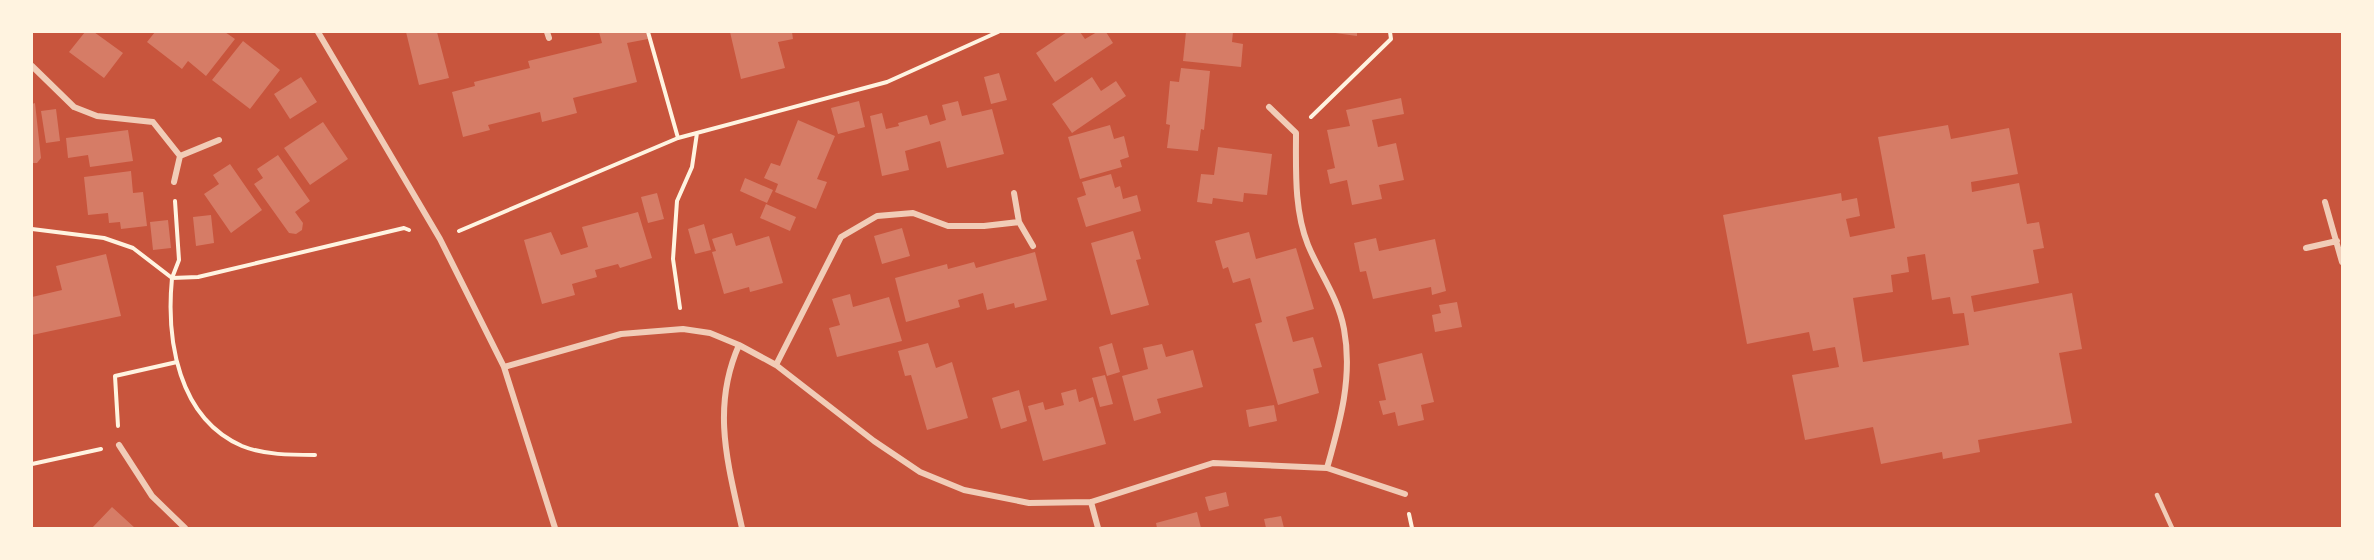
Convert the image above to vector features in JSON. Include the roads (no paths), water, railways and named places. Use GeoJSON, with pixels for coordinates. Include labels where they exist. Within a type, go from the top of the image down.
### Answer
{"type":"FeatureCollection","features":[{"type":"Feature","properties":{"kind":"street"},"geometry":{"type":"LineString","coordinates":[[318,32],[440,238],[504,367],[555,528]]}},
{"type":"Feature","properties":{"kind":"street"},"geometry":{"type":"LineString","coordinates":[[32,66],[74,107],[97,116],[153,122],[180,156]]}},
{"type":"Feature","properties":{"kind":"street"},"geometry":{"type":"LineString","coordinates":[[1269,107],[1296,133],[1296,192],[1308,245],[1334,292],[1344,328],[1348,361],[1344,406],[1327,468]]}},
{"type":"Feature","properties":{"kind":"street"},"geometry":{"type":"LineString","coordinates":[[180,156],[219,140]]}},
{"type":"Feature","properties":{"kind":"street"},"geometry":{"type":"LineString","coordinates":[[174,182],[180,156]]}},
{"type":"Feature","properties":{"kind":"street"},"geometry":{"type":"LineString","coordinates":[[1014,193],[1019,222],[1033,246]]}},
{"type":"Feature","properties":{"kind":"street"},"geometry":{"type":"LineString","coordinates":[[2325,202],[2343,262]]}},
{"type":"Feature","properties":{"kind":"street"},"geometry":{"type":"LineString","coordinates":[[776,365],[841,237],[877,216],[913,213],[948,226],[984,226],[1019,222]]}},
{"type":"Feature","properties":{"kind":"street"},"geometry":{"type":"LineString","coordinates":[[2306,248],[2337,242]]}},
{"type":"Feature","properties":{"kind":"street"},"geometry":{"type":"LineString","coordinates":[[504,367],[621,334],[683,328],[710,333],[740,345],[776,365],[874,441],[920,472],[964,490],[1029,503],[1091,502],[1213,463],[1327,468],[1405,494]]}},
{"type":"Feature","properties":{"kind":"street"},"geometry":{"type":"LineString","coordinates":[[740,345],[730,366],[722,424],[742,528]]}},
{"type":"Feature","properties":{"kind":"street"},"geometry":{"type":"LineString","coordinates":[[119,445],[152,496],[185,528]]}},
{"type":"Feature","properties":{"kind":"street"},"geometry":{"type":"LineString","coordinates":[[1091,502],[1098,528]]}},
{"type":"Feature","properties":{"kind":"lane"},"geometry":{"type":"LineString","coordinates":[[2157,495],[2172,528]]}}]}
